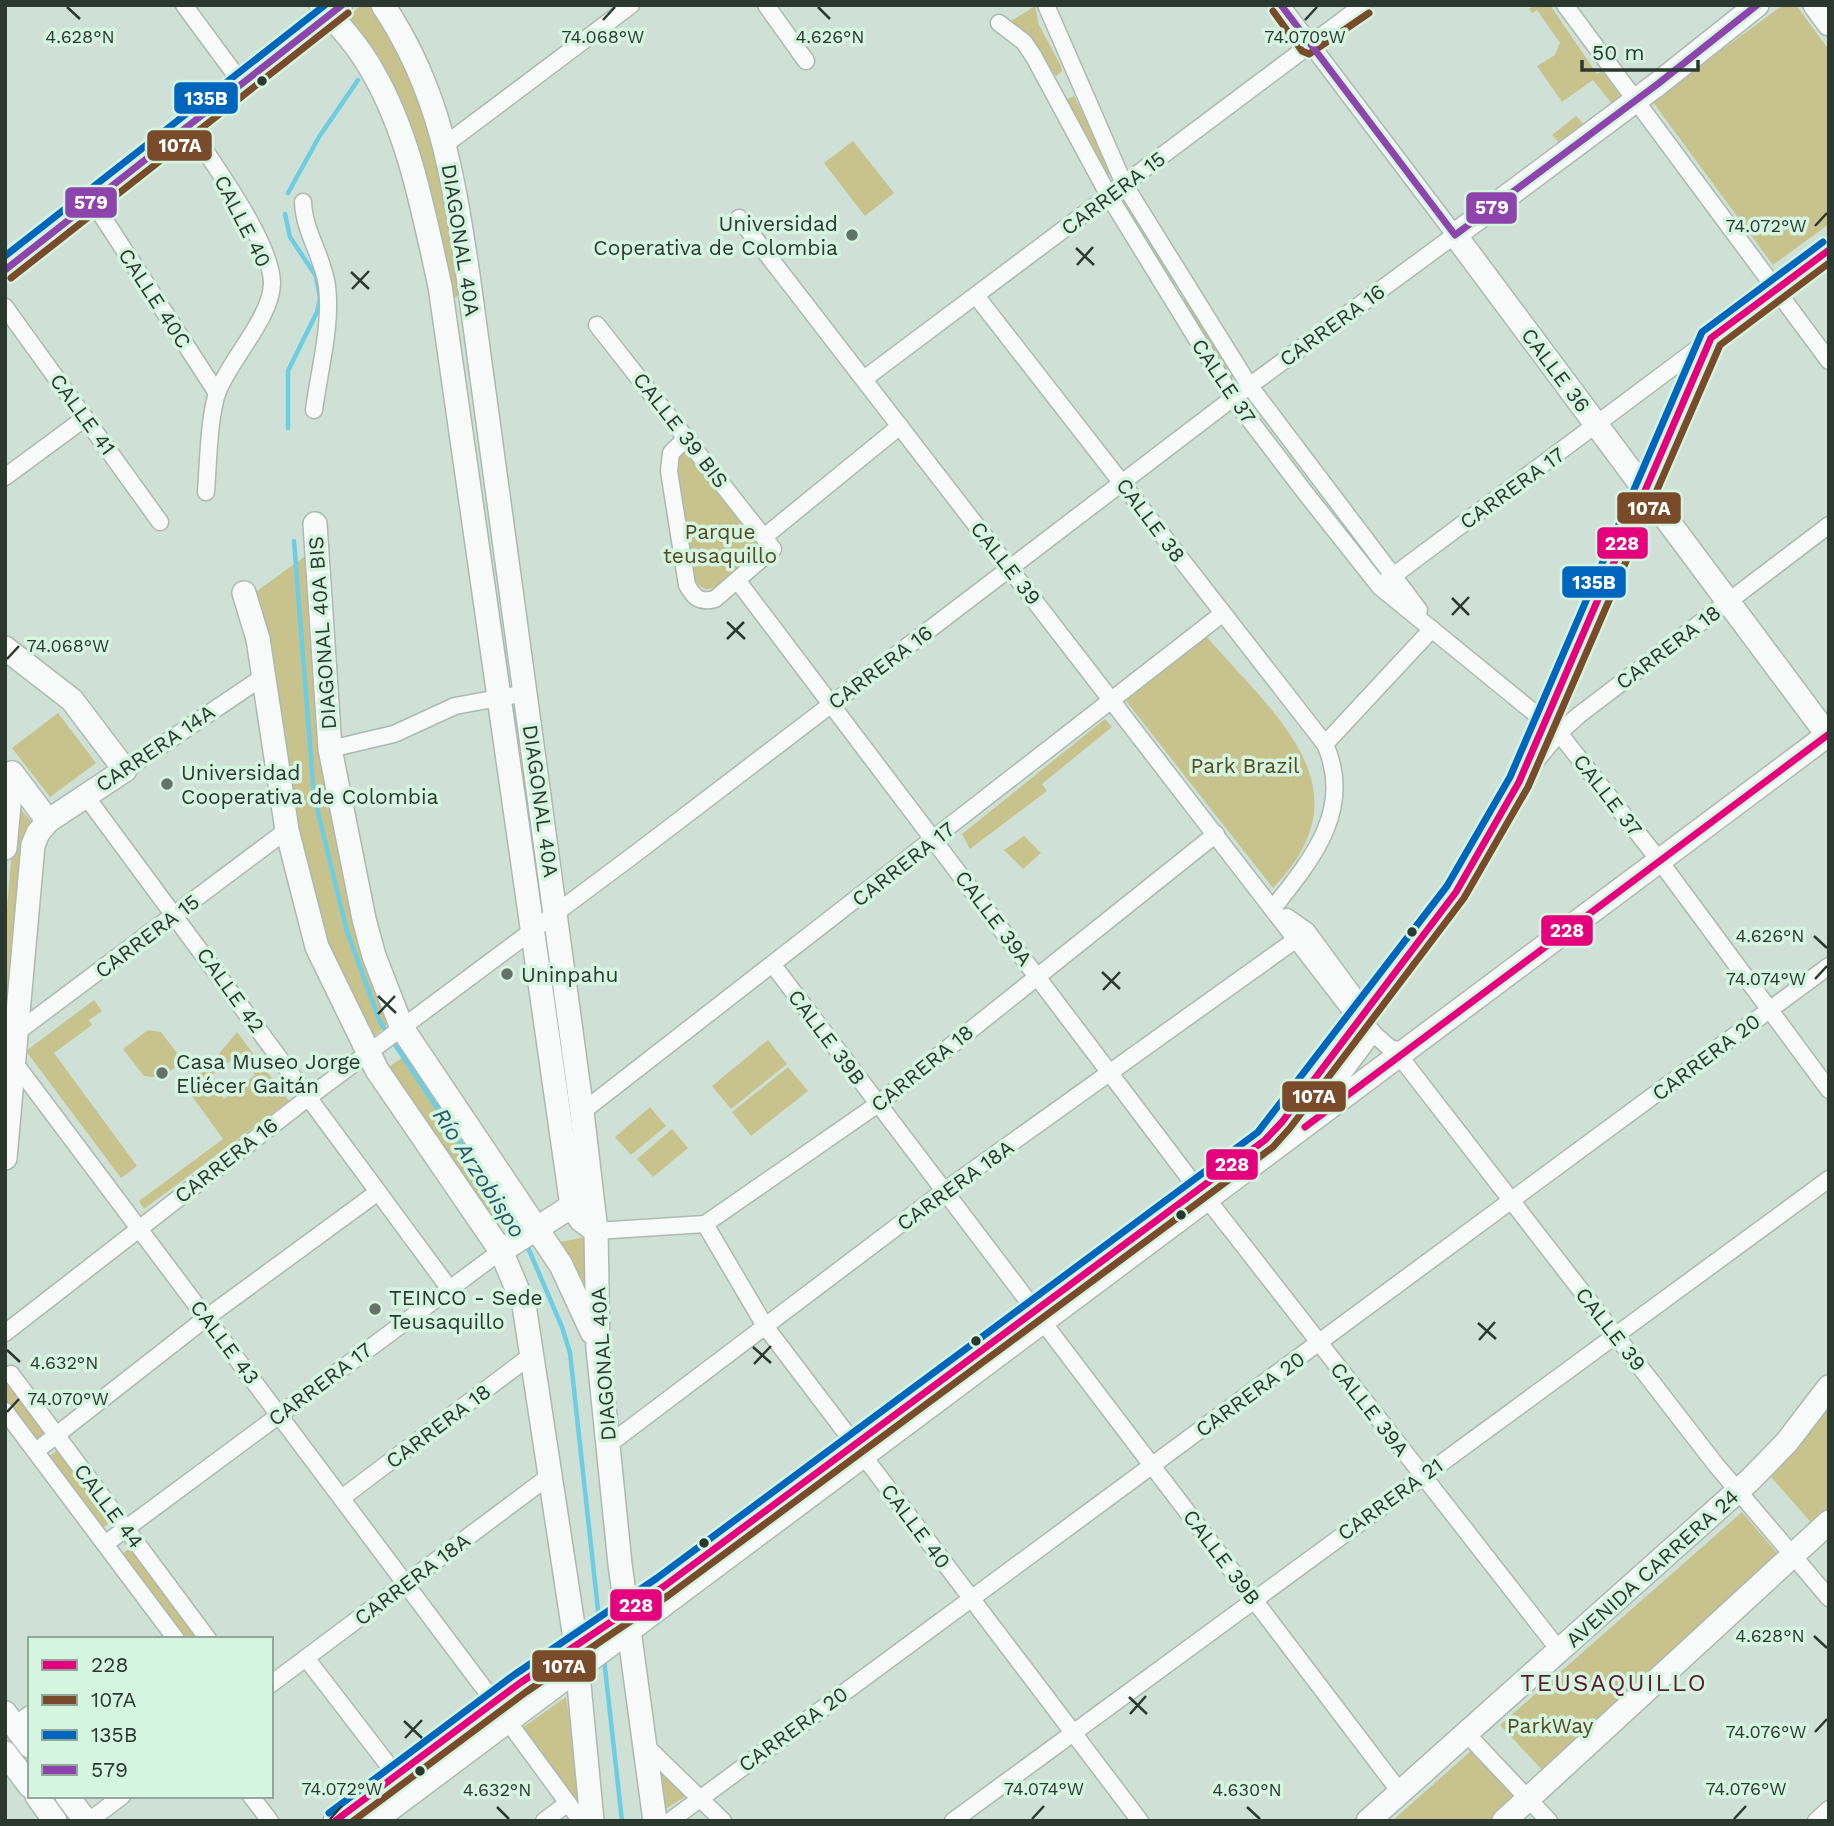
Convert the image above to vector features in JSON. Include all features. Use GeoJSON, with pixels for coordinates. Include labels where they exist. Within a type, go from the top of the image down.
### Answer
{"type":"FeatureCollection","features":[{"type":"Feature","properties":{"kind":"street"},"geometry":{"type":"LineString","coordinates":[[184,5],[243,85]]}},
{"type":"Feature","properties":{"kind":"street","name":"DIAGONAL 40A"},"geometry":{"type":"LineString","coordinates":[[383,5],[406,42],[431,94],[446,145],[468,275],[557,912],[582,1112],[596,1231],[598,1348],[623,1626],[645,1745],[655,1821]]}},
{"type":"Feature","properties":{"kind":"street"},"geometry":{"type":"LineString","coordinates":[[446,145],[631,5]]}},
{"type":"Feature","properties":{"kind":"street"},"geometry":{"type":"LineString","coordinates":[[766,5],[806,61]]}},
{"type":"Feature","properties":{"kind":"street","name":"CALLE 37"},"geometry":{"type":"LineString","coordinates":[[1046,5],[1075,78],[1124,184],[1249,386],[1432,629]]}},
{"type":"Feature","properties":{"kind":"street","name":"CALLE 36"},"geometry":{"type":"LineString","coordinates":[[1281,5],[1828,735]]}},
{"type":"Feature","properties":{"kind":"street","name":"CARRERA 15"},"geometry":{"type":"LineString","coordinates":[[864,379],[977,297],[1363,5]]}},
{"type":"Feature","properties":{"kind":"street"},"geometry":{"type":"LineString","coordinates":[[1565,5],[1829,361]]}},
{"type":"Feature","properties":{"kind":"street","name":"CARRERA 16"},"geometry":{"type":"LineString","coordinates":[[5,1333],[309,1097],[533,931],[1233,398],[1637,100],[1757,5]]}},
{"type":"Feature","properties":{"kind":"street"},"geometry":{"type":"LineString","coordinates":[[1815,5],[1829,24]]}},
{"type":"Feature","properties":{"kind":"street"},"geometry":{"type":"LineString","coordinates":[[5,270],[243,85],[331,9]]}},
{"type":"Feature","properties":{"kind":"street","name":"DIAGONAL 40A"},"geometry":{"type":"LineString","coordinates":[[331,9],[379,83],[394,117],[419,200],[449,333],[572,1206]]}},
{"type":"Feature","properties":{"kind":"street","name":"CALLE 37"},"geometry":{"type":"LineString","coordinates":[[999,23],[1024,42],[1109,196],[1233,398],[1307,495],[1380,587],[1553,727],[1660,860],[1829,1090]]}},
{"type":"Feature","properties":{"kind":"street"},"geometry":{"type":"LineString","coordinates":[[1051,90],[1075,78]]}},
{"type":"Feature","properties":{"kind":"street","name":"CALLE 40"},"geometry":{"type":"LineString","coordinates":[[190,127],[243,211],[269,264],[272,285],[267,303],[217,393]]}},
{"type":"Feature","properties":{"kind":"street","name":"CALLE 40C"},"geometry":{"type":"LineString","coordinates":[[93,202],[217,393]]}},
{"type":"Feature","properties":{"kind":"street"},"geometry":{"type":"LineString","coordinates":[[303,202],[306,225],[327,287],[327,316],[314,410]]}},
{"type":"Feature","properties":{"kind":"street","name":"CALLE 39"},"geometry":{"type":"LineString","coordinates":[[739,218],[1216,834],[1274,907],[1302,935],[1367,1021],[1399,1056],[1738,1492],[1829,1598]]}},
{"type":"Feature","properties":{"kind":"street"},"geometry":{"type":"LineString","coordinates":[[1286,1130],[1367,1021],[1456,892],[1553,727],[1711,338],[1829,250]]}},
{"type":"Feature","properties":{"kind":"street"},"geometry":{"type":"LineString","coordinates":[[1170,297],[1188,286]]}},
{"type":"Feature","properties":{"kind":"street","name":"CALLE 38"},"geometry":{"type":"LineString","coordinates":[[977,297],[1325,744]]}},
{"type":"Feature","properties":{"kind":"street","name":"CALLE 41"},"geometry":{"type":"LineString","coordinates":[[5,307],[160,522]]}},
{"type":"Feature","properties":{"kind":"street","name":"CALLE 39 BIS"},"geometry":{"type":"LineString","coordinates":[[597,325],[764,537]]}},
{"type":"Feature","properties":{"kind":"street","name":"CARRERA 17"},"geometry":{"type":"LineString","coordinates":[[1380,587],[1711,338]]}},
{"type":"Feature","properties":{"kind":"street"},"geometry":{"type":"LineString","coordinates":[[206,492],[217,393]]}},
{"type":"Feature","properties":{"kind":"street"},"geometry":{"type":"LineString","coordinates":[[5,477],[85,418]]}},
{"type":"Feature","properties":{"kind":"street"},"geometry":{"type":"LineString","coordinates":[[687,437],[671,453],[669,471],[686,579],[694,596],[699,600],[715,599],[773,549],[764,537],[901,426]]}},
{"type":"Feature","properties":{"kind":"street"},"geometry":{"type":"LineString","coordinates":[[1307,495],[1321,483]]}},
{"type":"Feature","properties":{"kind":"street","name":"DIAGONAL 40A BIS"},"geometry":{"type":"LineString","coordinates":[[315,524],[330,749],[363,919],[400,1030],[573,1286],[598,1348]]}},
{"type":"Feature","properties":{"kind":"street","name":"CARRERA 18"},"geometry":{"type":"LineString","coordinates":[[1553,727],[1729,601],[1829,525]]}},
{"type":"Feature","properties":{"kind":"street","name":"CALLE 39A"},"geometry":{"type":"LineString","coordinates":[[737,580],[1204,1195],[1559,1650]]}},
{"type":"Feature","properties":{"kind":"street"},"geometry":{"type":"LineString","coordinates":[[244,593],[254,620],[287,830],[317,947],[370,1052],[504,1248],[524,1306],[580,1656],[592,1821]]}},
{"type":"Feature","properties":{"kind":"street","name":"CARRERA 17"},"geometry":{"type":"LineString","coordinates":[[582,1112],[1222,614]]}},
{"type":"Feature","properties":{"kind":"street"},"geometry":{"type":"LineString","coordinates":[[1274,907],[1320,848],[1328,829],[1335,790],[1335,771],[1325,744],[1432,629]]}},
{"type":"Feature","properties":{"kind":"street"},"geometry":{"type":"LineString","coordinates":[[5,648],[77,705],[125,770]]}},
{"type":"Feature","properties":{"kind":"street","name":"CARRERA 14A"},"geometry":{"type":"LineString","coordinates":[[48,821],[263,677]]}},
{"type":"Feature","properties":{"kind":"street"},"geometry":{"type":"LineString","coordinates":[[330,749],[394,734],[455,706],[526,693]]}},
{"type":"Feature","properties":{"kind":"street"},"geometry":{"type":"LineString","coordinates":[[335,1821],[396,1775],[501,1711],[623,1626],[1038,1315],[1204,1195],[1286,1130],[1399,1056],[1828,735]]}},
{"type":"Feature","properties":{"kind":"street"},"geometry":{"type":"LineString","coordinates":[[5,848],[12,773],[48,821],[38,832],[33,845],[10,1046],[5,1158]]}},
{"type":"Feature","properties":{"kind":"street","name":"CALLE 42"},"geometry":{"type":"LineString","coordinates":[[85,795],[449,1288]]}},
{"type":"Feature","properties":{"kind":"street","name":"CARRERA 15"},"geometry":{"type":"LineString","coordinates":[[10,1046],[287,830]]}},
{"type":"Feature","properties":{"kind":"street","name":"CARRERA 18"},"geometry":{"type":"LineString","coordinates":[[705,1224],[878,1104],[1216,834]]}},
{"type":"Feature","properties":{"kind":"street","name":"CARRERA 18A"},"geometry":{"type":"LineString","coordinates":[[608,1445],[944,1191],[1302,935]]}},
{"type":"Feature","properties":{"kind":"street","name":"CALLE 39B"},"geometry":{"type":"LineString","coordinates":[[773,965],[1401,1792]]}},
{"type":"Feature","properties":{"kind":"street","name":"CARRERA 20"},"geometry":{"type":"LineString","coordinates":[[670,1821],[1829,966]]}},
{"type":"Feature","properties":{"kind":"street","name":"CALLE 43"},"geometry":{"type":"LineString","coordinates":[[10,1046],[138,1228],[343,1497],[581,1821]]}},
{"type":"Feature","properties":{"kind":"street","name":"CARRERA 21"},"geometry":{"type":"LineString","coordinates":[[953,1821],[1829,1179]]}},
{"type":"Feature","properties":{"kind":"street"},"geometry":{"type":"LineString","coordinates":[[36,1451],[206,1318],[378,1192]]}},
{"type":"Feature","properties":{"kind":"street"},"geometry":{"type":"LineString","coordinates":[[572,1206],[581,1220],[596,1231],[705,1224]]}},
{"type":"Feature","properties":{"kind":"street","name":"CARRERA 17"},"geometry":{"type":"LineString","coordinates":[[105,1544],[504,1248],[572,1206]]}},
{"type":"Feature","properties":{"kind":"street","name":"CALLE 40"},"geometry":{"type":"LineString","coordinates":[[705,1224],[765,1326],[1140,1821]]}},
{"type":"Feature","properties":{"kind":"street","name":"CARRERA 18"},"geometry":{"type":"LineString","coordinates":[[343,1497],[533,1354]]}},
{"type":"Feature","properties":{"kind":"street","name":"CALLE 44"},"geometry":{"type":"LineString","coordinates":[[11,1374],[207,1637]]}},
{"type":"Feature","properties":{"kind":"street","name":"AVENIDA CARRERA 24"},"geometry":{"type":"LineString","coordinates":[[1368,1821],[1738,1492],[1787,1442],[1829,1387]]}},
{"type":"Feature","properties":{"kind":"street","name":"CALLE 44"},"geometry":{"type":"LineString","coordinates":[[5,1411],[175,1637]]}},
{"type":"Feature","properties":{"kind":"street","name":"CARRERA 18A"},"geometry":{"type":"LineString","coordinates":[[273,1683],[552,1474]]}},
{"type":"Feature","properties":{"kind":"street"},"geometry":{"type":"LineString","coordinates":[[1504,1821],[1829,1522]]}},
{"type":"Feature","properties":{"kind":"street"},"geometry":{"type":"LineString","coordinates":[[306,1658],[396,1775]]}},
{"type":"Feature","properties":{"kind":"street"},"geometry":{"type":"LineString","coordinates":[[374,1821],[501,1711]]}},
{"type":"Feature","properties":{"kind":"street"},"geometry":{"type":"LineString","coordinates":[[17,1717],[28,1742]]}},
{"type":"Feature","properties":{"kind":"street"},"geometry":{"type":"LineString","coordinates":[[1466,1733],[1549,1821]]}},
{"type":"Feature","properties":{"kind":"street"},"geometry":{"type":"LineString","coordinates":[[645,1745],[723,1821]]}},
{"type":"Feature","properties":{"kind":"street"},"geometry":{"type":"LineString","coordinates":[[5,1753],[28,1783]]}},
{"type":"Feature","properties":{"kind":"street"},"geometry":{"type":"LineString","coordinates":[[38,1798],[55,1821]]}},
{"type":"Feature","properties":{"kind":"street"},"geometry":{"type":"LineString","coordinates":[[69,1798],[87,1821],[119,1798]]}},
{"type":"Feature","properties":{"kind":"street"},"geometry":{"type":"LineString","coordinates":[[253,1798],[270,1821]]}},
{"type":"Feature","properties":{"kind":"street"},"geometry":{"type":"LineString","coordinates":[[544,1821],[568,1803]]}},
{"type":"Feature","properties":{"kind":"street"},"geometry":{"type":"LineString","coordinates":[[1816,1821],[1829,1809]]}},
{"type":"Feature","properties":{"kind":"green space"},"geometry":{"type":"Polygon","coordinates":[[[361,5],[373,5],[396,40],[428,117],[463,292],[452,300],[346,19],[361,5]]]}},
{"type":"Feature","properties":{"kind":"green space"},"geometry":{"type":"Polygon","coordinates":[[[1535,5],[1550,5],[1597,74],[1602,71],[1626,103],[1565,149],[1552,135],[1576,116],[1584,125],[1612,104],[1593,80],[1562,102],[1537,66],[1555,55],[1560,43],[1537,10],[1532,13],[1529,9],[1535,5]]]}},
{"type":"Feature","properties":{"kind":"green space"},"geometry":{"type":"Polygon","coordinates":[[[1783,5],[1796,5],[1829,50],[1829,224],[1773,265],[1652,101],[1783,5]]]}},
{"type":"Feature","properties":{"kind":"green space"},"geometry":{"type":"Polygon","coordinates":[[[1035,6],[1039,25],[1061,66],[1062,71],[1056,76],[1025,33],[1011,21],[1035,6]]]}},
{"type":"Feature","properties":{"kind":"green space"},"geometry":{"type":"Polygon","coordinates":[[[1074,96],[1113,171],[1105,177],[1065,100],[1074,96]]]}},
{"type":"Feature","properties":{"kind":"green space"},"geometry":{"type":"Polygon","coordinates":[[[853,141],[894,193],[865,216],[824,163],[853,141]]]}},
{"type":"Feature","properties":{"kind":"green space"},"geometry":{"type":"Polygon","coordinates":[[[1132,211],[1177,283],[1175,285],[1128,214],[1132,211]]]}},
{"type":"Feature","properties":{"kind":"green space"},"geometry":{"type":"Polygon","coordinates":[[[1187,299],[1236,374],[1229,380],[1182,302],[1187,299]]]}},
{"type":"Feature","properties":{"kind":"green space","name":"Parque teusaquillo"},"geometry":{"type":"Polygon","coordinates":[[[688,446],[759,547],[715,587],[709,589],[701,587],[695,579],[677,466],[680,453],[688,446]]]}},
{"type":"Feature","properties":{"kind":"green space"},"geometry":{"type":"Polygon","coordinates":[[[308,554],[320,737],[390,1022],[370,1040],[326,955],[305,879],[253,594],[308,554]]]}},
{"type":"Feature","properties":{"kind":"green space","name":"Park Brazil"},"geometry":{"type":"Polygon","coordinates":[[[1206,636],[1259,694],[1282,724],[1301,754],[1313,785],[1313,817],[1301,852],[1273,888],[1126,701],[1206,636]]]}},
{"type":"Feature","properties":{"kind":"green space"},"geometry":{"type":"Polygon","coordinates":[[[58,713],[96,763],[50,797],[12,748],[58,713]]]}},
{"type":"Feature","properties":{"kind":"green space"},"geometry":{"type":"Polygon","coordinates":[[[1105,719],[1112,727],[1042,784],[1047,791],[970,849],[962,834],[1105,719]]]}},
{"type":"Feature","properties":{"kind":"green space"},"geometry":{"type":"Polygon","coordinates":[[[16,804],[31,821],[12,1016],[5,1015],[5,931],[16,804]]]}},
{"type":"Feature","properties":{"kind":"green space"},"geometry":{"type":"Polygon","coordinates":[[[1024,836],[1041,853],[1023,869],[1004,850],[1024,836]]]}},
{"type":"Feature","properties":{"kind":"green space"},"geometry":{"type":"Polygon","coordinates":[[[94,1000],[102,1011],[89,1020],[92,1025],[54,1053],[137,1166],[121,1178],[26,1051],[94,1000]]]}},
{"type":"Feature","properties":{"kind":"green space"},"geometry":{"type":"Polygon","coordinates":[[[148,1030],[161,1032],[183,1061],[161,1078],[144,1076],[123,1049],[148,1030]]]}},
{"type":"Feature","properties":{"kind":"green space"},"geometry":{"type":"Polygon","coordinates":[[[237,1032],[289,1101],[144,1209],[139,1201],[223,1139],[184,1085],[207,1068],[237,1032]],[[239,1054],[208,1078],[224,1099],[255,1075],[239,1054]]]}},
{"type":"Feature","properties":{"kind":"green space"},"geometry":{"type":"Polygon","coordinates":[[[768,1040],[787,1064],[731,1109],[712,1086],[768,1040]]]}},
{"type":"Feature","properties":{"kind":"green space"},"geometry":{"type":"Polygon","coordinates":[[[409,1053],[518,1215],[495,1230],[386,1069],[409,1053]]]}},
{"type":"Feature","properties":{"kind":"green space"},"geometry":{"type":"Polygon","coordinates":[[[788,1067],[808,1091],[751,1136],[732,1112],[788,1067]]]}},
{"type":"Feature","properties":{"kind":"green space"},"geometry":{"type":"Polygon","coordinates":[[[650,1107],[666,1126],[631,1155],[615,1137],[650,1107]]]}},
{"type":"Feature","properties":{"kind":"green space"},"geometry":{"type":"Polygon","coordinates":[[[672,1129],[688,1148],[653,1177],[637,1159],[672,1129]]]}},
{"type":"Feature","properties":{"kind":"green space"},"geometry":{"type":"Polygon","coordinates":[[[585,1237],[585,1284],[560,1248],[561,1242],[585,1237]]]}},
{"type":"Feature","properties":{"kind":"green space"},"geometry":{"type":"Polygon","coordinates":[[[7,1378],[50,1433],[36,1443],[5,1403],[7,1378]]]}},
{"type":"Feature","properties":{"kind":"green space"},"geometry":{"type":"Polygon","coordinates":[[[1829,1406],[1829,1511],[1815,1527],[1771,1477],[1829,1406]]]}},
{"type":"Feature","properties":{"kind":"green space"},"geometry":{"type":"Polygon","coordinates":[[[59,1449],[113,1520],[99,1531],[45,1459],[59,1449]]]}},
{"type":"Feature","properties":{"kind":"green space","name":"ParkWay"},"geometry":{"type":"Polygon","coordinates":[[[1742,1512],[1782,1559],[1545,1773],[1500,1725],[1742,1512]]]}},
{"type":"Feature","properties":{"kind":"green space"},"geometry":{"type":"Polygon","coordinates":[[[131,1547],[198,1637],[181,1637],[120,1556],[131,1547]]]}},
{"type":"Feature","properties":{"kind":"green space"},"geometry":{"type":"Polygon","coordinates":[[[566,1697],[585,1813],[522,1728],[566,1697]]]}},
{"type":"Feature","properties":{"kind":"green space","name":"ParkWay"},"geometry":{"type":"Polygon","coordinates":[[[1473,1749],[1518,1797],[1491,1821],[1392,1821],[1473,1749]]]}},
{"type":"Feature","properties":{"kind":"green space"},"geometry":{"type":"Polygon","coordinates":[[[657,1767],[686,1796],[664,1810],[657,1767]]]}},
{"type":"Feature","properties":{"kind":"waterway"},"geometry":{"type":"LineString","coordinates":[[288,193],[319,137],[358,80]]}},
{"type":"Feature","properties":{"kind":"waterway"},"geometry":{"type":"LineString","coordinates":[[285,214],[290,237],[316,276],[320,298],[317,312],[288,371],[288,428]]}},
{"type":"Feature","properties":{"kind":"waterway","name":"Río Arzobispo"},"geometry":{"type":"LineString","coordinates":[[294,541],[314,796],[347,931],[380,1022],[520,1233]]}},
{"type":"Feature","properties":{"kind":"waterway","name":"Río Arzobispo"},"geometry":{"type":"LineString","coordinates":[[526,1243],[562,1327],[570,1353],[599,1619]]}},
{"type":"Feature","properties":{"kind":"waterway","name":"Río Arzobispo"},"geometry":{"type":"LineString","coordinates":[[604,1659],[622,1821]]}},
{"type":"Feature","properties":{"kind":"transit line","name":"135B"},"geometry":{"type":"LineString","coordinates":[[5,256],[325,5]]}},
{"type":"Feature","properties":{"kind":"transit line","name":"579"},"geometry":{"type":"LineString","coordinates":[[5,270],[342,5]]}},
{"type":"Feature","properties":{"kind":"transit line","name":"579"},"geometry":{"type":"LineString","coordinates":[[1281,5],[1455,235],[1659,83],[1757,5]]}},
{"type":"Feature","properties":{"kind":"transit line","name":"107A"},"geometry":{"type":"LineString","coordinates":[[1273,11],[1302,51],[1309,54],[1369,13]]}},
{"type":"Feature","properties":{"kind":"transit line","name":"107A"},"geometry":{"type":"LineString","coordinates":[[11,278],[348,13]]}},
{"type":"Feature","properties":{"kind":"transit line","name":"135B"},"geometry":{"type":"LineString","coordinates":[[329,1813],[514,1675],[657,1578],[1258,1132],[1447,886],[1510,777],[1702,332],[1823,242]]}},
{"type":"Feature","properties":{"kind":"transit line","name":"228"},"geometry":{"type":"LineString","coordinates":[[335,1821],[520,1683],[663,1587],[1265,1140],[1282,1122],[1456,892],[1519,782],[1711,338],[1829,250]]}},
{"type":"Feature","properties":{"kind":"transit line","name":"107A"},"geometry":{"type":"LineString","coordinates":[[353,1821],[526,1692],[669,1595],[1273,1147],[1464,898],[1528,787],[1720,345],[1829,263]]}},
{"type":"Feature","properties":{"kind":"transit line","name":"228"},"geometry":{"type":"LineString","coordinates":[[1305,1127],[1829,734]]}},
{"type":"Feature","properties":{"kind":"place","name":"Universidad Coperativa de Colombia"},"geometry":{"type":"Point","coordinates":[852,235]}},
{"type":"Feature","properties":{"kind":"place","name":"Universidad Cooperativa de Colombia"},"geometry":{"type":"Point","coordinates":[167,784]}},
{"type":"Feature","properties":{"kind":"place","name":"Uninpahu"},"geometry":{"type":"Point","coordinates":[507,974]}},
{"type":"Feature","properties":{"kind":"place","name":"Casa Museo Jorge Eliécer Gaitán"},"geometry":{"type":"Point","coordinates":[162,1073]}},
{"type":"Feature","properties":{"kind":"place","name":"TEINCO - Sede Teusaquillo"},"geometry":{"type":"Point","coordinates":[375,1309]}},
{"type":"Feature","properties":{"kind":"district","name":"TEUSAQUILLO"},"geometry":{"type":"Point","coordinates":[1614,1683]}}]}
